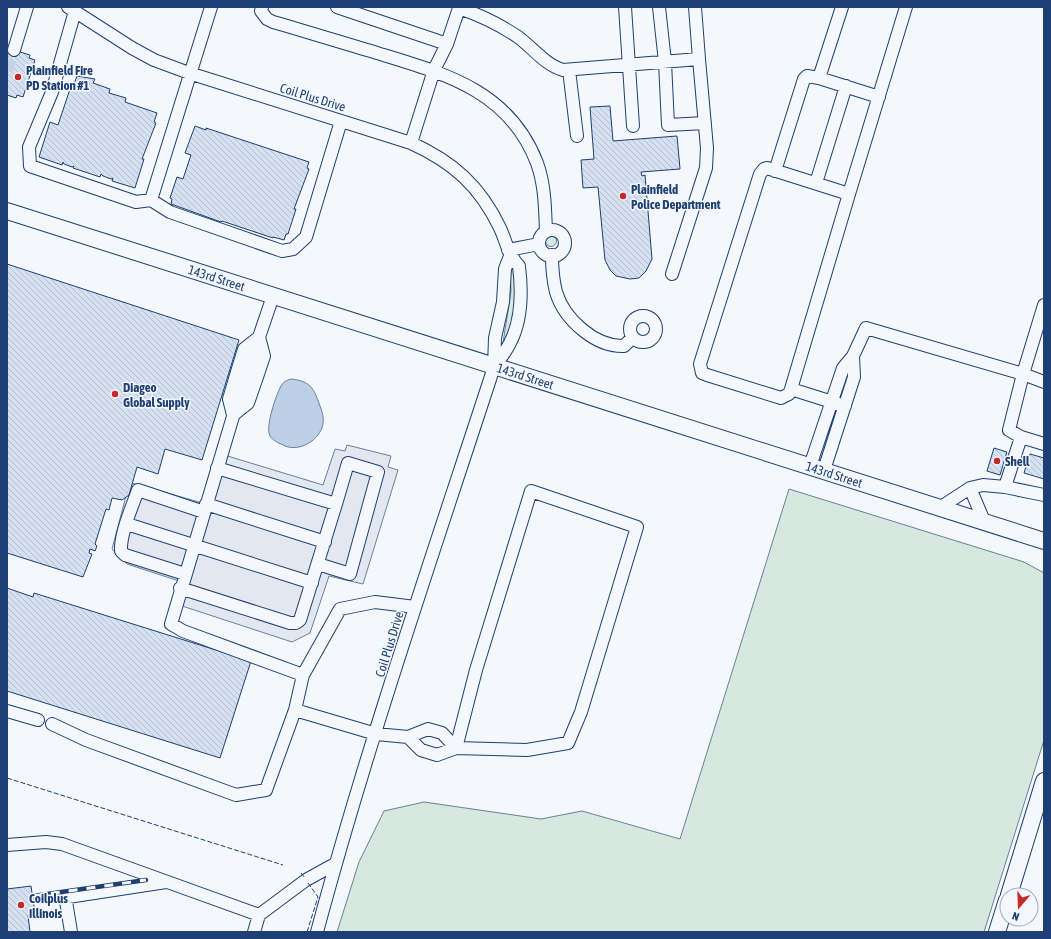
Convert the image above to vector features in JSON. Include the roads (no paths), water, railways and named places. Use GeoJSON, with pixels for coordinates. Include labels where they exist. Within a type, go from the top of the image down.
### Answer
{"type":"FeatureCollection","features":[{"type":"Feature","properties":{"kind":"main road","name":"143rd Street"},"geometry":{"type":"LineString","coordinates":[[7,212],[941,507],[1044,541]]}},
{"type":"Feature","properties":{"kind":"main road"},"geometry":{"type":"LineString","coordinates":[[1012,887],[1043,788]]}},
{"type":"Feature","properties":{"kind":"street"},"geometry":{"type":"LineString","coordinates":[[14,50],[27,7]]}},
{"type":"Feature","properties":{"kind":"street"},"geometry":{"type":"LineString","coordinates":[[151,200],[189,73],[211,7]]}},
{"type":"Feature","properties":{"kind":"street"},"geometry":{"type":"LineString","coordinates":[[262,7],[261,11],[267,19],[273,22],[434,70],[460,81],[481,93],[501,108],[516,124],[527,141],[542,178],[545,198],[546,232]]}},
{"type":"Feature","properties":{"kind":"street"},"geometry":{"type":"LineString","coordinates":[[337,7],[447,44]]}},
{"type":"Feature","properties":{"kind":"street"},"geometry":{"type":"LineString","coordinates":[[410,143],[434,70],[447,44],[459,7],[496,23],[518,37],[556,68],[569,70],[699,59]]}},
{"type":"Feature","properties":{"kind":"street"},"geometry":{"type":"LineString","coordinates":[[625,7],[633,126]]}},
{"type":"Feature","properties":{"kind":"street"},"geometry":{"type":"LineString","coordinates":[[659,7],[665,62],[668,125],[705,123]]}},
{"type":"Feature","properties":{"kind":"street"},"geometry":{"type":"LineString","coordinates":[[672,274],[706,168],[705,123],[695,7]]}},
{"type":"Feature","properties":{"kind":"street"},"geometry":{"type":"LineString","coordinates":[[819,78],[842,7]]}},
{"type":"Feature","properties":{"kind":"street"},"geometry":{"type":"LineString","coordinates":[[849,194],[775,170],[767,168],[764,169],[760,174],[700,369],[702,372],[707,375],[781,398],[789,394],[906,7]]}},
{"type":"Feature","properties":{"kind":"street"},"geometry":{"type":"LineString","coordinates":[[72,9],[52,92],[29,147],[30,166],[136,202],[151,200],[170,212],[282,251],[293,249],[306,237],[341,121]]}},
{"type":"Feature","properties":{"kind":"street","name":"Coil Plus Drive"},"geometry":{"type":"LineString","coordinates":[[72,9],[132,48],[154,60],[189,73],[410,143],[441,158],[462,174],[486,201],[500,229],[509,253],[519,266],[521,299],[516,324],[510,343],[494,367],[415,607],[335,864],[317,932]]}},
{"type":"Feature","properties":{"kind":"street"},"geometry":{"type":"LineString","coordinates":[[569,70],[577,136]]}},
{"type":"Feature","properties":{"kind":"street"},"geometry":{"type":"LineString","coordinates":[[775,170],[804,79],[808,76],[819,78],[879,97]]}},
{"type":"Feature","properties":{"kind":"street"},"geometry":{"type":"LineString","coordinates":[[816,183],[846,86]]}},
{"type":"Feature","properties":{"kind":"street"},"geometry":{"type":"LineString","coordinates":[[546,232],[558,232],[564,242],[563,250],[552,255],[544,253],[539,244],[540,237],[546,232]]}},
{"type":"Feature","properties":{"kind":"street"},"geometry":{"type":"LineString","coordinates":[[509,253],[539,244]]}},
{"type":"Feature","properties":{"kind":"street","name":"Coil Plus Drive"},"geometry":{"type":"LineString","coordinates":[[494,367],[495,338],[503,302],[505,269],[509,253]]}},
{"type":"Feature","properties":{"kind":"street"},"geometry":{"type":"LineString","coordinates":[[552,255],[556,293],[577,324],[587,334],[609,345],[624,346],[633,337]]}},
{"type":"Feature","properties":{"kind":"street"},"geometry":{"type":"LineString","coordinates":[[274,296],[258,337],[233,415],[180,588],[171,624],[183,631],[303,675]]}},
{"type":"Feature","properties":{"kind":"street"},"geometry":{"type":"LineString","coordinates":[[1044,305],[1033,378],[1009,430],[1044,444]]}},
{"type":"Feature","properties":{"kind":"street"},"geometry":{"type":"LineString","coordinates":[[817,468],[832,402],[843,368],[853,356],[866,328],[1033,378]]}},
{"type":"Feature","properties":{"kind":"street"},"geometry":{"type":"LineString","coordinates":[[817,468],[845,406],[854,377],[853,356]]}},
{"type":"Feature","properties":{"kind":"street"},"geometry":{"type":"LineString","coordinates":[[791,389],[845,406]]}},
{"type":"Feature","properties":{"kind":"street"},"geometry":{"type":"LineString","coordinates":[[1006,487],[1021,436]]}},
{"type":"Feature","properties":{"kind":"street"},"geometry":{"type":"LineString","coordinates":[[180,588],[293,624],[300,620],[348,463],[378,472],[350,574],[318,564]]}},
{"type":"Feature","properties":{"kind":"street"},"geometry":{"type":"LineString","coordinates":[[217,468],[336,504]]}},
{"type":"Feature","properties":{"kind":"street"},"geometry":{"type":"LineString","coordinates":[[941,507],[970,488],[983,485],[1006,487],[1044,495]]}},
{"type":"Feature","properties":{"kind":"street"},"geometry":{"type":"LineString","coordinates":[[970,488],[984,521]]}},
{"type":"Feature","properties":{"kind":"street"},"geometry":{"type":"LineString","coordinates":[[185,574],[125,555],[121,551],[121,545],[138,490],[325,542]]}},
{"type":"Feature","properties":{"kind":"street"},"geometry":{"type":"LineString","coordinates":[[408,737],[421,750],[437,755],[456,748],[527,750],[568,743],[581,712],[637,527],[531,491],[476,670],[456,748]]}},
{"type":"Feature","properties":{"kind":"street"},"geometry":{"type":"LineString","coordinates":[[127,524],[312,583]]}},
{"type":"Feature","properties":{"kind":"street"},"geometry":{"type":"LineString","coordinates":[[52,724],[86,740],[236,795],[266,790],[296,710],[303,675],[340,609],[375,602],[415,607]]}},
{"type":"Feature","properties":{"kind":"street"},"geometry":{"type":"LineString","coordinates":[[296,710],[376,734],[408,737],[428,729],[442,733],[456,748]]}},
{"type":"Feature","properties":{"kind":"street"},"geometry":{"type":"LineString","coordinates":[[7,711],[38,720]]}},
{"type":"Feature","properties":{"kind":"street"},"geometry":{"type":"LineString","coordinates":[[7,845],[46,842],[62,844],[259,915]]}},
{"type":"Feature","properties":{"kind":"street"},"geometry":{"type":"LineString","coordinates":[[254,932],[259,915],[306,880],[335,864]]}},
{"type":"Feature","properties":{"kind":"street"},"geometry":{"type":"LineString","coordinates":[[71,932],[66,901],[68,897],[167,882]]}},
{"type":"Feature","properties":{"kind":"water"},"geometry":{"type":"Polygon","coordinates":[[[291,379],[303,382],[311,387],[318,400],[323,419],[321,430],[314,440],[303,446],[297,447],[285,446],[276,442],[271,438],[269,432],[270,419],[279,390],[283,383],[291,379]]]}},
{"type":"Feature","properties":{"kind":"tunnel"},"geometry":{"type":"LineString","coordinates":[[7,71],[14,50]]}},
{"type":"Feature","properties":{"kind":"railway"},"geometry":{"type":"LineString","coordinates":[[33,896],[146,880]]}},
{"type":"Feature","properties":{"kind":"place","name":"Plainfield Fire PD Station #1"},"geometry":{"type":"Point","coordinates":[18,77]}},
{"type":"Feature","properties":{"kind":"place","name":"Plainfield Police Department"},"geometry":{"type":"Point","coordinates":[623,196]}},
{"type":"Feature","properties":{"kind":"place","name":"Diageo Global Supply"},"geometry":{"type":"Point","coordinates":[115,394]}},
{"type":"Feature","properties":{"kind":"place","name":"Shell"},"geometry":{"type":"Point","coordinates":[997,461]}},
{"type":"Feature","properties":{"kind":"place","name":"Coilplus Illinois"},"geometry":{"type":"Point","coordinates":[21,905]}}]}
